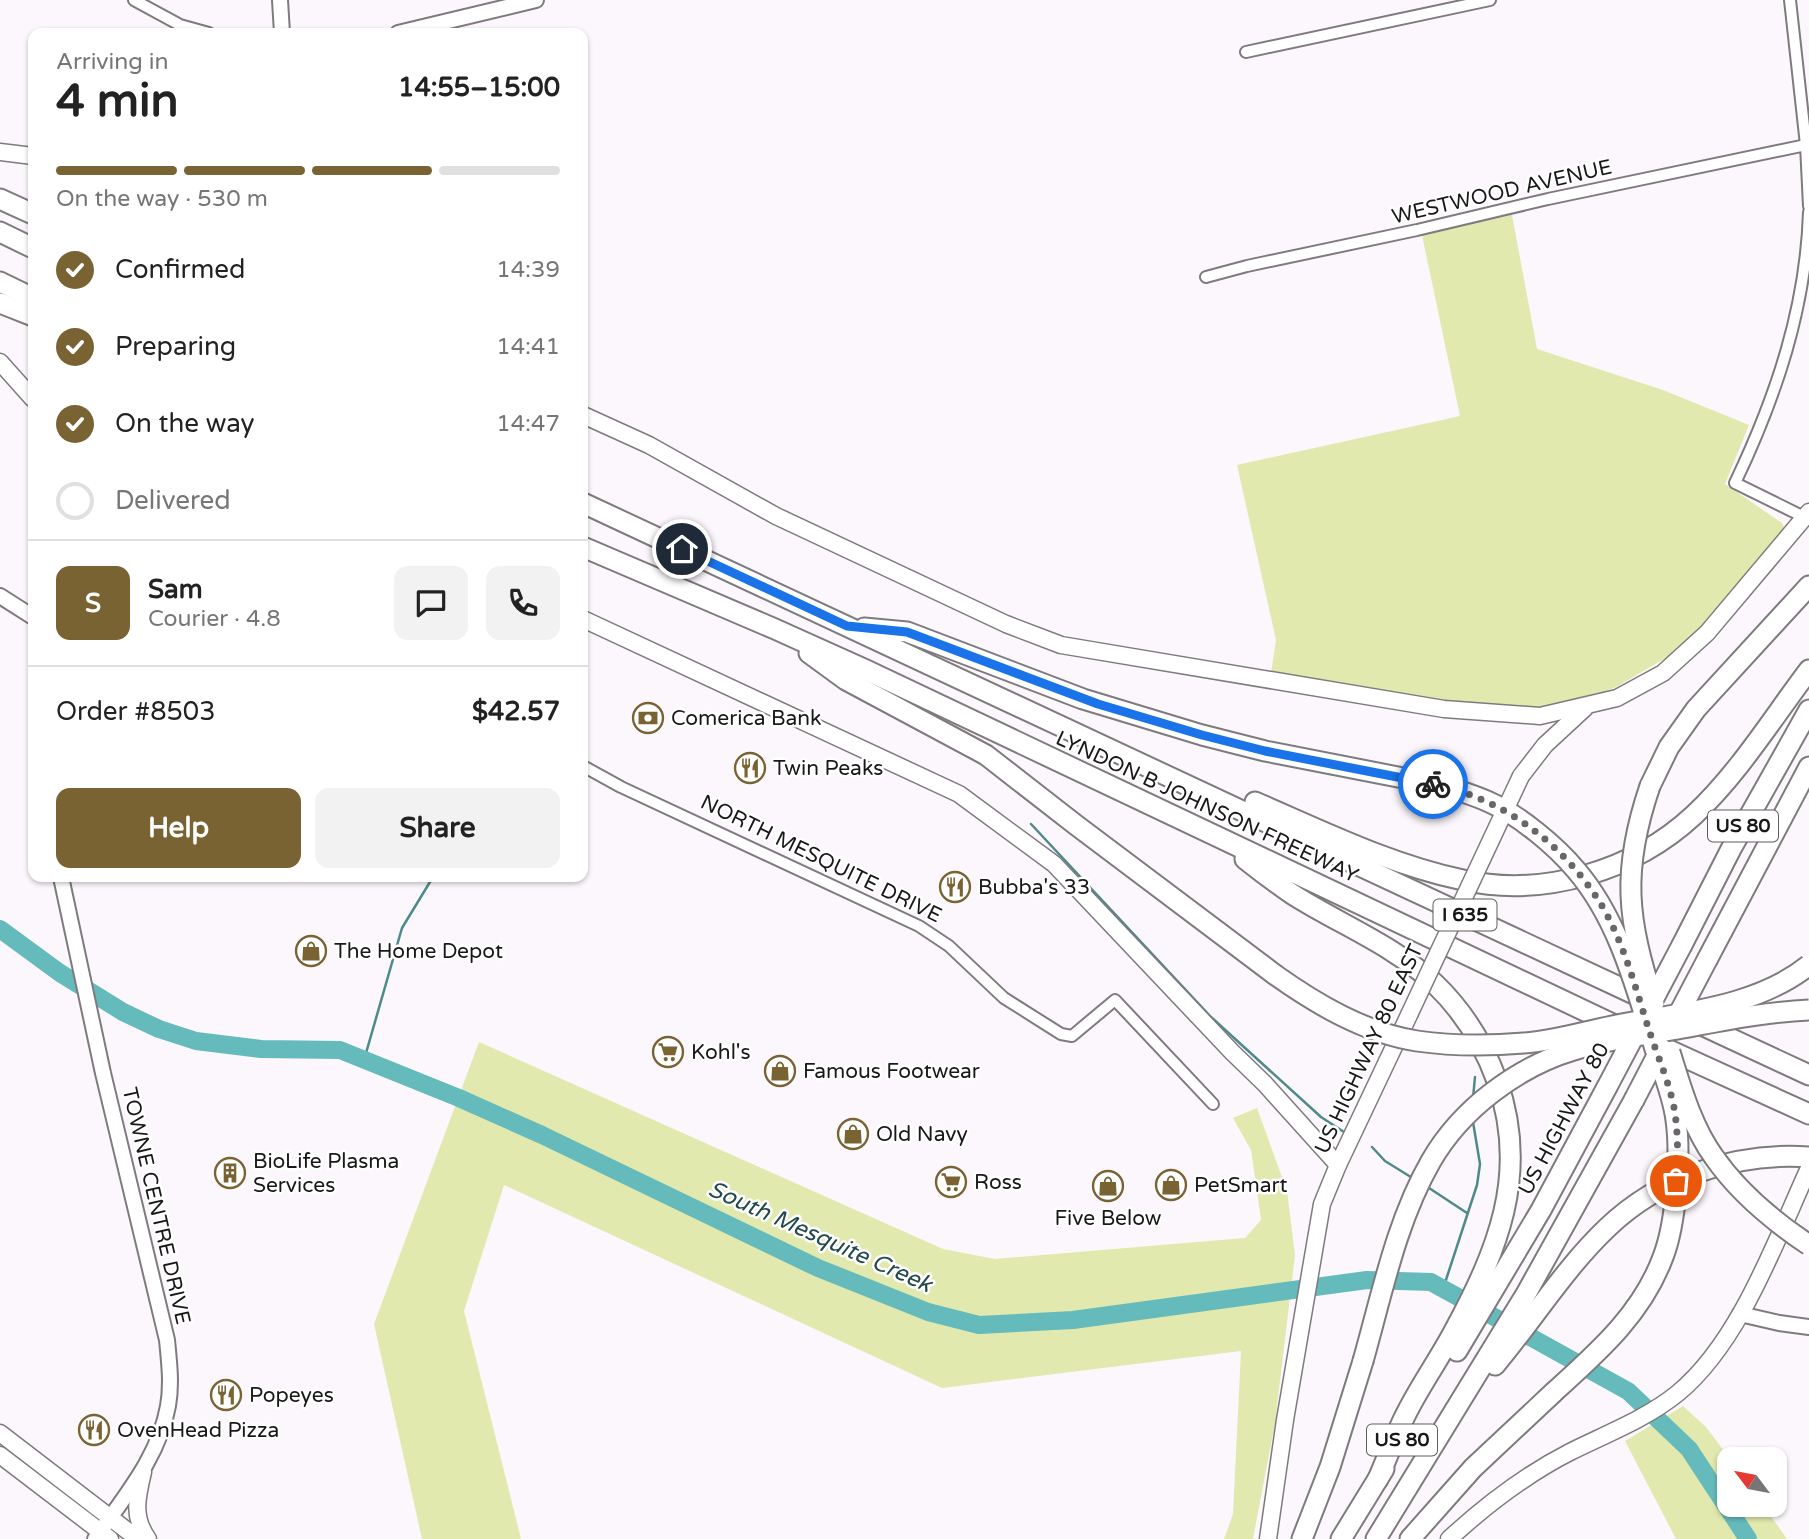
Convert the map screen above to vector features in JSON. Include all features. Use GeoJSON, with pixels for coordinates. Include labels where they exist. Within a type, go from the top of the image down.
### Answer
{"type":"FeatureCollection","features":[{"type":"Feature","properties":{"kind":"highway"},"geometry":{"type":"LineString","coordinates":[[0,199],[28,212]]}},
{"type":"Feature","properties":{"kind":"highway"},"geometry":{"type":"LineString","coordinates":[[0,232],[28,246]]}},
{"type":"Feature","properties":{"kind":"highway"},"geometry":{"type":"LineString","coordinates":[[0,282],[28,296]]}},
{"type":"Feature","properties":{"kind":"highway"},"geometry":{"type":"LineString","coordinates":[[0,303],[28,314]]}},
{"type":"Feature","properties":{"kind":"highway","name":"LYNDON B JOHNSON FREEWAY"},"geometry":{"type":"LineString","coordinates":[[588,505],[1809,1075]]}},
{"type":"Feature","properties":{"kind":"highway","name":"LYNDON B JOHNSON FREEWAY"},"geometry":{"type":"LineString","coordinates":[[588,549],[775,629],[1583,1011],[1809,1114]]}},
{"type":"Feature","properties":{"kind":"highway"},"geometry":{"type":"LineString","coordinates":[[1809,586],[1680,729],[1659,764],[1634,842],[1630,885],[1633,929],[1643,968],[1695,1125],[1713,1156],[1750,1199],[1779,1225],[1809,1245]]}},
{"type":"Feature","properties":{"kind":"highway"},"geometry":{"type":"LineString","coordinates":[[847,626],[907,632],[1103,706],[1202,735],[1265,751],[1449,788],[1491,803],[1544,837],[1576,870],[1600,902],[1621,947],[1639,997],[1676,1119],[1678,1161],[1665,1254],[1654,1281],[1612,1338],[1473,1468],[1410,1539]]}},
{"type":"Feature","properties":{"kind":"highway"},"geometry":{"type":"LineString","coordinates":[[775,629],[846,680],[986,755],[1274,974],[1356,1023],[1416,1041],[1525,1043],[1728,1003],[1772,986],[1809,965]]}},
{"type":"Feature","properties":{"kind":"highway"},"geometry":{"type":"LineString","coordinates":[[1121,754],[1255,802],[1328,834],[1432,872],[1487,884],[1537,884],[1597,872],[1627,860],[1674,832],[1712,797],[1809,670]]}},
{"type":"Feature","properties":{"kind":"highway","name":"US HIGHWAY 80"},"geometry":{"type":"LineString","coordinates":[[1490,1279],[1541,1210],[1732,847],[1809,710]]}},
{"type":"Feature","properties":{"kind":"highway","name":"US 80"},"geometry":{"type":"LineString","coordinates":[[1376,1539],[1449,1421],[1494,1359],[1526,1294],[1634,1100],[1809,767]]}},
{"type":"Feature","properties":{"kind":"highway"},"geometry":{"type":"LineString","coordinates":[[1204,830],[1292,894],[1410,963],[1448,998],[1473,1030],[1489,1057],[1500,1090],[1511,1150],[1506,1210],[1490,1279]]}},
{"type":"Feature","properties":{"kind":"highway"},"geometry":{"type":"LineString","coordinates":[[1303,1539],[1330,1466],[1400,1232],[1415,1192],[1432,1159],[1470,1113],[1514,1077],[1573,1050],[1756,1014],[1809,1010]]}},
{"type":"Feature","properties":{"kind":"highway"},"geometry":{"type":"LineString","coordinates":[[1494,1359],[1607,1228],[1628,1209],[1674,1182],[1720,1164],[1771,1156],[1809,1157]]}},
{"type":"Feature","properties":{"kind":"highway","name":"US 80"},"geometry":{"type":"LineString","coordinates":[[1340,1539],[1377,1479],[1405,1415],[1459,1337],[1490,1279]]}},
{"type":"Feature","properties":{"kind":"main road"},"geometry":{"type":"LineString","coordinates":[[0,152],[28,155]]}},
{"type":"Feature","properties":{"kind":"main road"},"geometry":{"type":"LineString","coordinates":[[0,362],[28,393]]}},
{"type":"Feature","properties":{"kind":"main road"},"geometry":{"type":"LineString","coordinates":[[588,417],[649,445],[776,516],[1006,624],[1061,645],[1444,709],[1539,716],[1586,706]]}},
{"type":"Feature","properties":{"kind":"main road","name":"US HIGHWAY 80 EAST"},"geometry":{"type":"LineString","coordinates":[[1268,1539],[1322,1204],[1521,776],[1545,745],[1586,706],[1617,698],[1641,687],[1684,657],[1807,515]]}},
{"type":"Feature","properties":{"kind":"main road"},"geometry":{"type":"LineString","coordinates":[[588,621],[960,794],[1054,864],[1265,1084],[1338,1165]]}},
{"type":"Feature","properties":{"kind":"main road"},"geometry":{"type":"LineString","coordinates":[[1449,1539],[1515,1485],[1569,1452],[1616,1431],[1663,1404],[1695,1377],[1721,1345],[1740,1314],[1809,1168]]}},
{"type":"Feature","properties":{"kind":"main road"},"geometry":{"type":"LineString","coordinates":[[0,1433],[138,1539]]}},
{"type":"Feature","properties":{"kind":"main road"},"geometry":{"type":"LineString","coordinates":[[0,1455],[101,1536]]}},
{"type":"Feature","properties":{"kind":"main road"},"geometry":{"type":"LineString","coordinates":[[143,1472],[136,1510],[148,1539]]}},
{"type":"Feature","properties":{"kind":"street"},"geometry":{"type":"LineString","coordinates":[[134,0],[193,28]]}},
{"type":"Feature","properties":{"kind":"street"},"geometry":{"type":"LineString","coordinates":[[280,0],[282,28]]}},
{"type":"Feature","properties":{"kind":"street"},"geometry":{"type":"LineString","coordinates":[[416,28],[503,4],[536,0]]}},
{"type":"Feature","properties":{"kind":"street"},"geometry":{"type":"LineString","coordinates":[[1246,52],[1490,0]]}},
{"type":"Feature","properties":{"kind":"street"},"geometry":{"type":"LineString","coordinates":[[1790,0],[1807,145],[1809,206]]}},
{"type":"Feature","properties":{"kind":"street","name":"WESTWOOD AVENUE"},"geometry":{"type":"LineString","coordinates":[[1206,277],[1548,199],[1807,145]]}},
{"type":"Feature","properties":{"kind":"street"},"geometry":{"type":"LineString","coordinates":[[1807,515],[1735,483],[1778,378],[1796,319],[1806,262],[1809,212]]}},
{"type":"Feature","properties":{"kind":"street"},"geometry":{"type":"LineString","coordinates":[[0,596],[28,614]]}},
{"type":"Feature","properties":{"kind":"street","name":"NORTH MESQUITE DRIVE"},"geometry":{"type":"LineString","coordinates":[[588,769],[621,787],[919,926],[949,946],[1004,998],[1061,1034],[1073,1036],[1115,1000],[1213,1104]]}},
{"type":"Feature","properties":{"kind":"street","name":"TOWNE CENTRE DRIVE"},"geometry":{"type":"LineString","coordinates":[[61,882],[103,1073],[167,1340],[170,1376],[169,1405],[159,1435],[143,1472],[101,1536]]}},
{"type":"Feature","properties":{"kind":"street"},"geometry":{"type":"LineString","coordinates":[[1740,1314],[1809,1326]]}},
{"type":"Feature","properties":{"kind":"green space"},"geometry":{"type":"Polygon","coordinates":[[[1512,215],[1537,349],[1663,390],[1749,425],[1725,484],[1782,523],[1785,529],[1702,627],[1671,655],[1616,687],[1578,702],[1543,708],[1482,708],[1271,673],[1276,640],[1237,465],[1460,416],[1422,235],[1512,215]]]}},
{"type":"Feature","properties":{"kind":"green space"},"geometry":{"type":"Polygon","coordinates":[[[479,1042],[943,1249],[995,1259],[1245,1238],[1261,1220],[1251,1150],[1233,1118],[1257,1108],[1287,1191],[1295,1255],[1275,1423],[1253,1539],[1224,1539],[1233,1514],[1241,1351],[942,1388],[504,1185],[464,1311],[521,1539],[422,1539],[374,1324],[479,1042]]]}},
{"type":"Feature","properties":{"kind":"green space"},"geometry":{"type":"Polygon","coordinates":[[[1683,1406],[1706,1427],[1721,1447],[1717,1447],[1717,1517],[1771,1517],[1787,1539],[1676,1539],[1625,1441],[1683,1406]]]}},
{"type":"Feature","properties":{"kind":"waterway"},"geometry":{"type":"LineString","coordinates":[[1031,824],[1211,1017],[1321,1117],[1344,1132]]}},
{"type":"Feature","properties":{"kind":"waterway"},"geometry":{"type":"LineString","coordinates":[[364,1060],[402,928],[430,882]]}},
{"type":"Feature","properties":{"kind":"waterway","name":"South Mesquite Creek"},"geometry":{"type":"LineString","coordinates":[[0,929],[60,973],[123,1012],[159,1029],[196,1041],[261,1049],[340,1050],[542,1135],[818,1268],[928,1312],[979,1325],[1073,1320],[1367,1280],[1431,1282],[1628,1391],[1689,1449],[1748,1539]]}},
{"type":"Feature","properties":{"kind":"waterway"},"geometry":{"type":"LineString","coordinates":[[1473,1098],[1475,1077]]}},
{"type":"Feature","properties":{"kind":"waterway"},"geometry":{"type":"LineString","coordinates":[[1443,1289],[1477,1185],[1480,1164],[1473,1122]]}},
{"type":"Feature","properties":{"kind":"waterway"},"geometry":{"type":"LineString","coordinates":[[1372,1147],[1385,1161],[1414,1179]]}},
{"type":"Feature","properties":{"kind":"waterway"},"geometry":{"type":"LineString","coordinates":[[1426,1186],[1467,1213]]}},
{"type":"Feature","properties":{"kind":"way so far"},"geometry":{"type":"LineString","coordinates":[[1433,784],[1491,803],[1544,837],[1576,870],[1600,902],[1621,947],[1639,997],[1676,1119],[1676,1181]]}},
{"type":"Feature","properties":{"kind":"place","name":"Comerica Bank"},"geometry":{"type":"Point","coordinates":[648,718]}},
{"type":"Feature","properties":{"kind":"place","name":"Twin Peaks"},"geometry":{"type":"Point","coordinates":[750,768]}},
{"type":"Feature","properties":{"kind":"place","name":"Bubba's 33"},"geometry":{"type":"Point","coordinates":[955,887]}},
{"type":"Feature","properties":{"kind":"place","name":"The Home Depot"},"geometry":{"type":"Point","coordinates":[311,951]}},
{"type":"Feature","properties":{"kind":"place","name":"Kohl's"},"geometry":{"type":"Point","coordinates":[668,1052]}},
{"type":"Feature","properties":{"kind":"place","name":"Famous Footwear"},"geometry":{"type":"Point","coordinates":[780,1071]}},
{"type":"Feature","properties":{"kind":"place","name":"Old Navy"},"geometry":{"type":"Point","coordinates":[853,1134]}},
{"type":"Feature","properties":{"kind":"place","name":"BioLife Plasma Services"},"geometry":{"type":"Point","coordinates":[230,1173]}},
{"type":"Feature","properties":{"kind":"place","name":"Ross"},"geometry":{"type":"Point","coordinates":[951,1182]}},
{"type":"Feature","properties":{"kind":"place","name":"PetSmart"},"geometry":{"type":"Point","coordinates":[1171,1185]}},
{"type":"Feature","properties":{"kind":"place","name":"Five Below"},"geometry":{"type":"Point","coordinates":[1108,1186]}},
{"type":"Feature","properties":{"kind":"place","name":"Popeyes"},"geometry":{"type":"Point","coordinates":[226,1395]}},
{"type":"Feature","properties":{"kind":"place","name":"OvenHead Pizza"},"geometry":{"type":"Point","coordinates":[94,1430]}},
{"type":"Feature","properties":{"kind":"route"},"geometry":{"type":"LineString","coordinates":[[682,549],[847,626],[907,632],[1098,704],[1202,735],[1265,751],[1433,784]]}}]}
